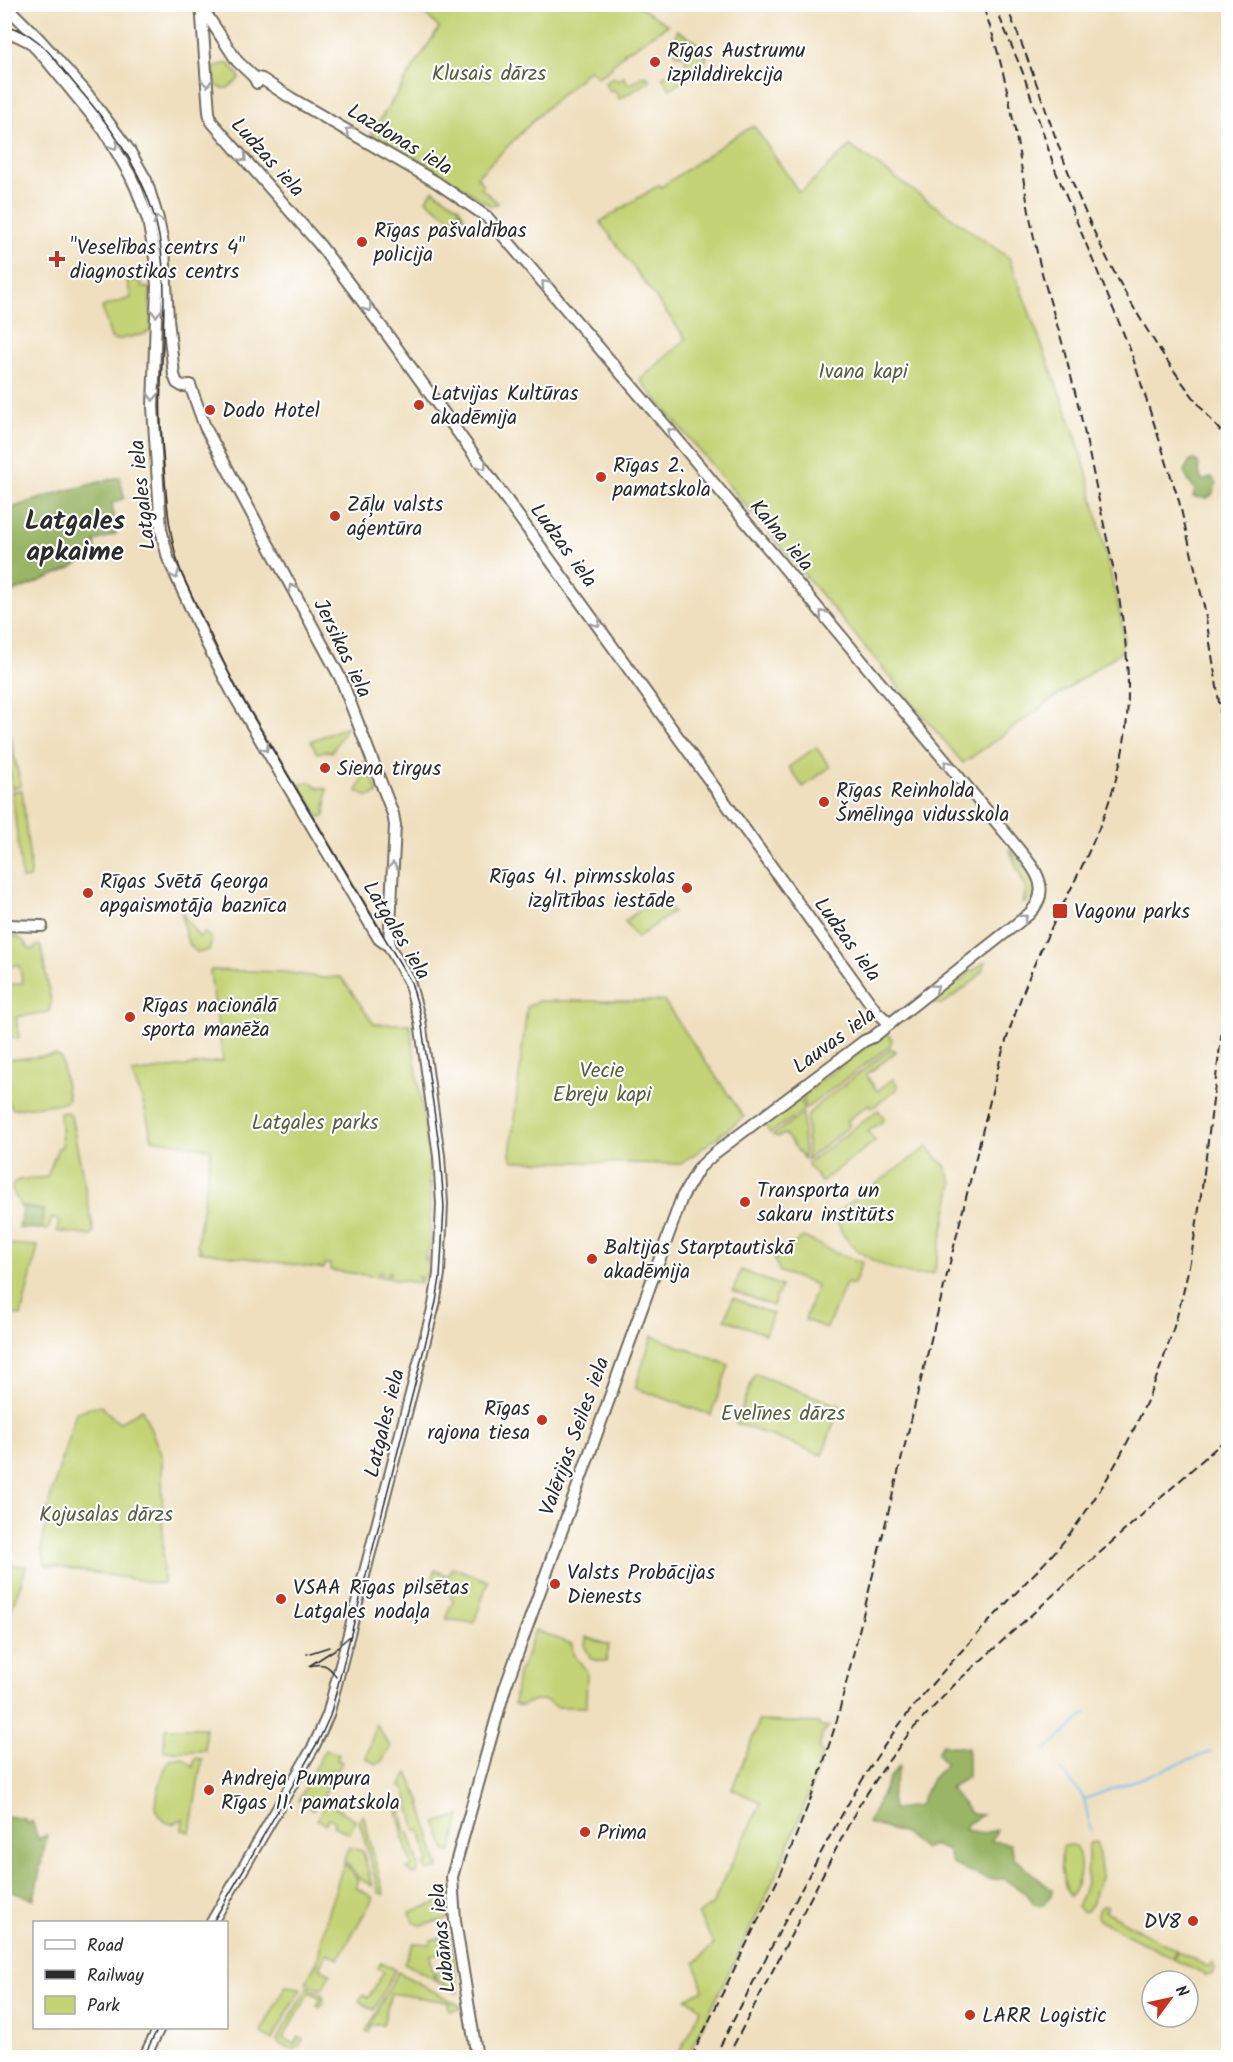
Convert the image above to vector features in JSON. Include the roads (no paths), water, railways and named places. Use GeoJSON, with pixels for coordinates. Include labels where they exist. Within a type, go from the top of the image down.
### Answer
{"type":"FeatureCollection","features":[{"type":"Feature","properties":{"kind":"street"},"geometry":{"type":"LineString","coordinates":[[202,5],[206,53]]}},
{"type":"Feature","properties":{"kind":"street"},"geometry":{"type":"LineString","coordinates":[[202,5],[237,61]]}},
{"type":"Feature","properties":{"kind":"street","name":"Jersikas iela"},"geometry":{"type":"LineString","coordinates":[[6,8],[47,47],[84,90],[129,150],[146,180],[164,249],[168,319],[174,375],[177,383],[182,386],[190,385],[205,426],[340,679],[393,814],[395,825],[388,946]]}},
{"type":"Feature","properties":{"kind":"street","name":"Latgales iela"},"geometry":{"type":"LineString","coordinates":[[4,34],[30,42],[104,130],[130,175],[148,220],[155,258],[157,286],[153,407],[155,456],[161,529],[168,558],[232,692],[379,939],[388,946],[409,981],[415,998],[439,1156],[442,1204],[439,1271],[434,1305],[328,1715],[314,1746],[213,1921]]}},
{"type":"Feature","properties":{"kind":"street"},"geometry":{"type":"LineString","coordinates":[[206,53],[209,46],[214,43],[221,46],[237,61]]}},
{"type":"Feature","properties":{"kind":"street","name":"Ludzas iela"},"geometry":{"type":"LineString","coordinates":[[206,53],[209,112],[215,127],[319,244],[381,326],[876,1011],[890,1024]]}},
{"type":"Feature","properties":{"kind":"street","name":"Lazdonas iela"},"geometry":{"type":"LineString","coordinates":[[237,61],[254,77],[262,79],[436,182],[487,217]]}},
{"type":"Feature","properties":{"kind":"street","name":"Kalna iela"},"geometry":{"type":"LineString","coordinates":[[487,217],[672,433],[1012,841],[1035,870],[1041,884]]}},
{"type":"Feature","properties":{"kind":"street","name":"Lauvas iela"},"geometry":{"type":"LineString","coordinates":[[693,1176],[731,1140],[890,1024],[1029,914],[1038,904],[1041,884]]}},
{"type":"Feature","properties":{"kind":"street"},"geometry":{"type":"LineString","coordinates":[[4,925],[42,926]]}},
{"type":"Feature","properties":{"kind":"street","name":"Ludzas iela"},"geometry":{"type":"LineString","coordinates":[[864,1041],[873,1033],[876,1011]]}},
{"type":"Feature","properties":{"kind":"street","name":"Valērijas Seiles iela"},"geometry":{"type":"LineString","coordinates":[[498,1711],[624,1354],[682,1197],[693,1176]]}},
{"type":"Feature","properties":{"kind":"street","name":"Lubānas iela"},"geometry":{"type":"LineString","coordinates":[[477,2058],[456,1921],[452,1877],[498,1711]]}},
{"type":"Feature","properties":{"kind":"street"},"geometry":{"type":"LineString","coordinates":[[144,2058],[158,2029]]}},
{"type":"Feature","properties":{"kind":"waterway"},"geometry":{"type":"LineString","coordinates":[[1046,1750],[1087,1713]]}},
{"type":"Feature","properties":{"kind":"waterway"},"geometry":{"type":"LineString","coordinates":[[1085,1799],[1211,1752]]}},
{"type":"Feature","properties":{"kind":"waterway"},"geometry":{"type":"LineString","coordinates":[[1062,1771],[1084,1798],[1091,1831]]}},
{"type":"Feature","properties":{"kind":"tram line"},"geometry":{"type":"LineString","coordinates":[[4,26],[26,33],[52,55],[119,142],[138,174],[152,209],[161,251],[164,296],[161,426],[171,535],[178,562],[182,575],[237,690],[411,982],[420,1013],[440,1152],[444,1207],[440,1278],[436,1302],[330,1716],[319,1740],[214,1921]]}},
{"type":"Feature","properties":{"kind":"tram line"},"geometry":{"type":"LineString","coordinates":[[309,1666],[334,1650],[350,1636]]}},
{"type":"Feature","properties":{"kind":"tram line"},"geometry":{"type":"LineString","coordinates":[[307,1654],[329,1647]]}},
{"type":"Feature","properties":{"kind":"tram line"},"geometry":{"type":"LineString","coordinates":[[309,1666],[318,1664],[325,1666],[336,1677]]}},
{"type":"Feature","properties":{"kind":"tram line"},"geometry":{"type":"LineString","coordinates":[[143,2058],[158,2029]]}},
{"type":"Feature","properties":{"kind":"railway"},"geometry":{"type":"LineString","coordinates":[[691,2058],[782,1871],[818,1780],[837,1720],[1000,1060],[1036,961],[1097,833],[1114,785],[1126,729],[1128,670],[1116,583],[1079,408],[1038,257],[1002,67],[982,4]]}},
{"type":"Feature","properties":{"kind":"railway"},"geometry":{"type":"LineString","coordinates":[[994,4],[1023,73],[1056,172],[1130,349],[1179,501],[1204,606],[1216,680],[1223,733],[1228,807]]}},
{"type":"Feature","properties":{"kind":"railway"},"geometry":{"type":"LineString","coordinates":[[1005,4],[1078,196],[1113,271],[1177,375],[1228,440]]}},
{"type":"Feature","properties":{"kind":"railway"},"geometry":{"type":"LineString","coordinates":[[714,2058],[801,1890],[856,1790],[881,1751],[941,1673],[1047,1561],[1071,1532],[1107,1479],[1144,1408],[1172,1333],[1192,1253],[1222,1032],[1228,947]]}},
{"type":"Feature","properties":{"kind":"railway"},"geometry":{"type":"LineString","coordinates":[[727,2058],[858,1807],[910,1732],[957,1682],[1228,1437]]}},
{"type":"Feature","properties":{"kind":"place","name":"Rīgas Austrumu izpilddirekcija"},"geometry":{"type":"Point","coordinates":[655,62]}},
{"type":"Feature","properties":{"kind":"place","name":"Rīgas pašvaldības policija"},"geometry":{"type":"Point","coordinates":[362,242]}},
{"type":"Feature","properties":{"kind":"place","name":"\"Veselības centrs 4\" diagnostikas centrs"},"geometry":{"type":"Point","coordinates":[57,259]}},
{"type":"Feature","properties":{"kind":"place","name":"Latvijas Kultūras akadēmija"},"geometry":{"type":"Point","coordinates":[419,405]}},
{"type":"Feature","properties":{"kind":"place","name":"Dodo Hotel"},"geometry":{"type":"Point","coordinates":[210,410]}},
{"type":"Feature","properties":{"kind":"place","name":"Rīgas 2. pamatskola"},"geometry":{"type":"Point","coordinates":[601,477]}},
{"type":"Feature","properties":{"kind":"place","name":"Zāļu valsts aģentūra"},"geometry":{"type":"Point","coordinates":[335,516]}},
{"type":"Feature","properties":{"kind":"place","name":"Siena tirgus"},"geometry":{"type":"Point","coordinates":[325,768]}},
{"type":"Feature","properties":{"kind":"place","name":"Rīgas Reinholda Šmēlinga vidusskola"},"geometry":{"type":"Point","coordinates":[824,802]}},
{"type":"Feature","properties":{"kind":"place","name":"Rīgas 41. pirmsskolas izglītības iestāde"},"geometry":{"type":"Point","coordinates":[687,888]}},
{"type":"Feature","properties":{"kind":"place","name":"Rīgas Svētā Georga apgaismotāja baznīca"},"geometry":{"type":"Point","coordinates":[88,893]}},
{"type":"Feature","properties":{"kind":"place","name":"Vagonu parks"},"geometry":{"type":"Point","coordinates":[1060,911]}},
{"type":"Feature","properties":{"kind":"place","name":"Rīgas nacionālā sporta manēža"},"geometry":{"type":"Point","coordinates":[130,1017]}},
{"type":"Feature","properties":{"kind":"place","name":"Transporta un sakaru institūts"},"geometry":{"type":"Point","coordinates":[745,1202]}},
{"type":"Feature","properties":{"kind":"place","name":"Baltijas Starptautiskā akadēmija"},"geometry":{"type":"Point","coordinates":[592,1259]}},
{"type":"Feature","properties":{"kind":"place","name":"Rīgas rajona tiesa"},"geometry":{"type":"Point","coordinates":[542,1420]}},
{"type":"Feature","properties":{"kind":"place","name":"Valsts Probācijas Dienests"},"geometry":{"type":"Point","coordinates":[555,1584]}},
{"type":"Feature","properties":{"kind":"place","name":"VSAA Rīgas pilsētas Latgales nodaļa"},"geometry":{"type":"Point","coordinates":[281,1599]}},
{"type":"Feature","properties":{"kind":"place","name":"Andreja Pumpura Rīgas 11. pamatskola"},"geometry":{"type":"Point","coordinates":[209,1790]}},
{"type":"Feature","properties":{"kind":"place","name":"Prima"},"geometry":{"type":"Point","coordinates":[585,1832]}},
{"type":"Feature","properties":{"kind":"place","name":"DV8"},"geometry":{"type":"Point","coordinates":[1193,1921]}},
{"type":"Feature","properties":{"kind":"place","name":"LARR Logistic"},"geometry":{"type":"Point","coordinates":[970,2015]}},
{"type":"Feature","properties":{"kind":"district","name":"Latgales apkaime"},"geometry":{"type":"Point","coordinates":[75,536]}},
{"type":"Feature","properties":{"kind":"park label","name":"Klusais dārzs"},"geometry":{"type":"Point","coordinates":[489,73]}},
{"type":"Feature","properties":{"kind":"park label","name":"Ivana kapi"},"geometry":{"type":"Point","coordinates":[863,371]}},
{"type":"Feature","properties":{"kind":"park label","name":"Vecie Ebreju kapi"},"geometry":{"type":"Point","coordinates":[602,1082]}},
{"type":"Feature","properties":{"kind":"park label","name":"Latgales parks"},"geometry":{"type":"Point","coordinates":[315,1122]}},
{"type":"Feature","properties":{"kind":"park label","name":"Evelīnes dārzs"},"geometry":{"type":"Point","coordinates":[783,1413]}},
{"type":"Feature","properties":{"kind":"park label","name":"Kojusalas dārzs"},"geometry":{"type":"Point","coordinates":[106,1514]}}]}
